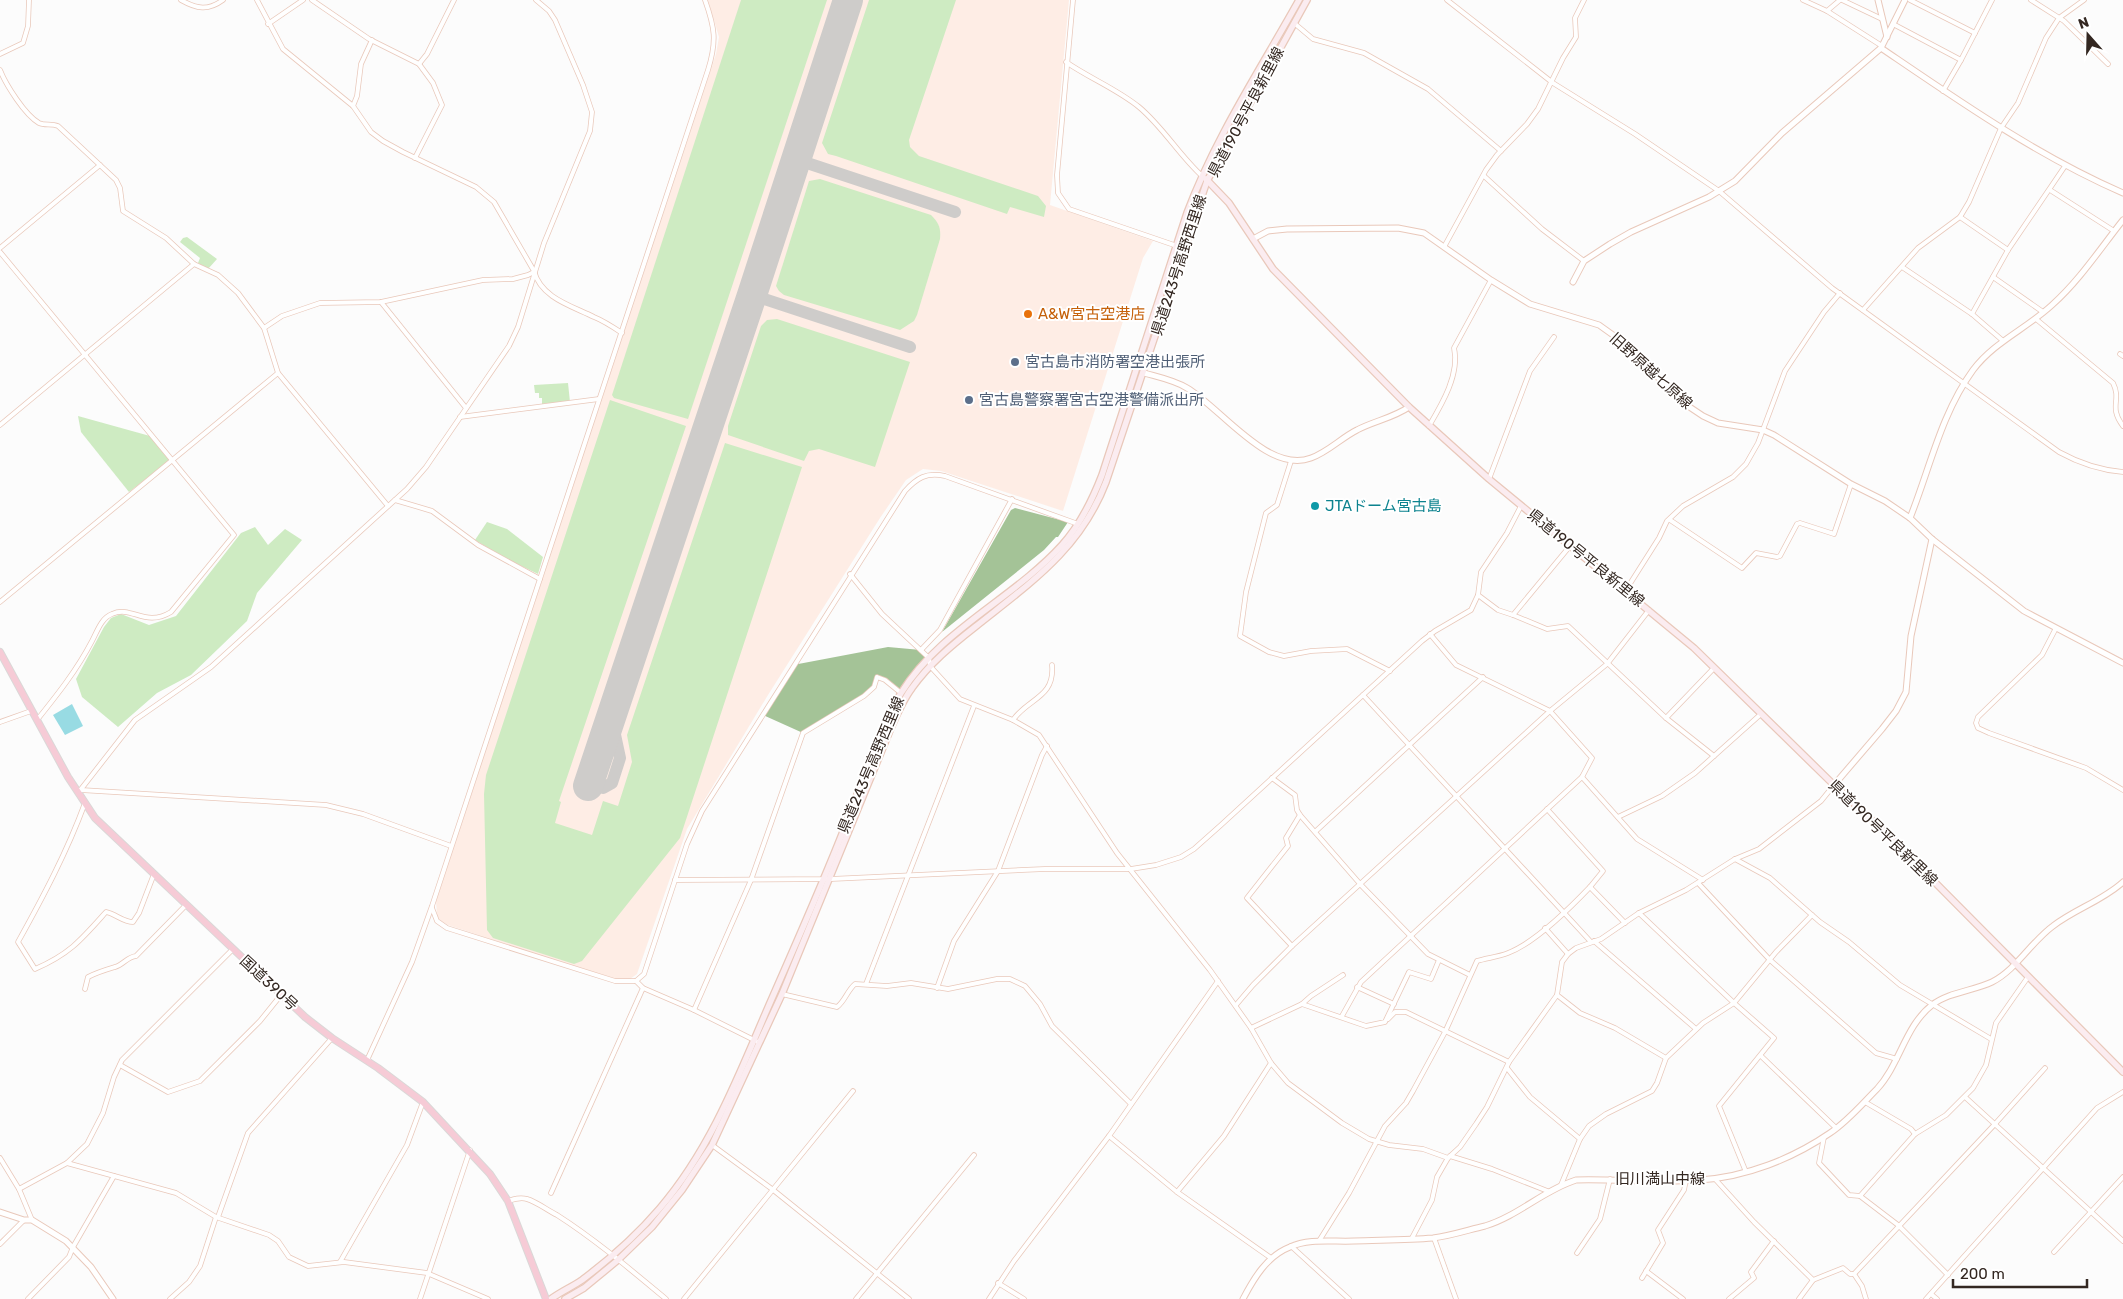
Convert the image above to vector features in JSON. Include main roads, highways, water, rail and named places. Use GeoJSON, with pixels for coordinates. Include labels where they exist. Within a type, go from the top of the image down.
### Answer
{"type":"FeatureCollection","features":[{"type":"Feature","properties":{"kind":"highway","name":"国道390号"},"geometry":{"type":"LineString","coordinates":[[0,652],[31,711],[78,793],[95,818],[281,995],[332,1038],[423,1102],[470,1150],[490,1174],[508,1201],[546,1299]]}},
{"type":"Feature","properties":{"kind":"main road","name":"県道190号平良新里線"},"geometry":{"type":"LineString","coordinates":[[1202,176],[1219,141],[1299,0]]}},
{"type":"Feature","properties":{"kind":"main road","name":"県道190号平良新里線"},"geometry":{"type":"LineString","coordinates":[[1307,0],[1207,181],[1229,203],[1263,256],[1284,281],[1429,426],[1489,478],[1626,590],[1714,668],[1893,840],[2123,1072]]}},
{"type":"Feature","properties":{"kind":"main road"},"geometry":{"type":"LineString","coordinates":[[1202,176],[1207,181]]}},
{"type":"Feature","properties":{"kind":"main road","name":"県道243号高野西里線"},"geometry":{"type":"LineString","coordinates":[[551,1299],[616,1258],[662,1206],[692,1164],[719,1118],[782,994],[828,879],[871,760],[901,694],[929,658],[1047,560],[1078,524],[1094,497],[1176,246],[1202,176]]}},
{"type":"Feature","properties":{"kind":"main road","name":"県道243号高野西里線"},"geometry":{"type":"LineString","coordinates":[[565,1299],[584,1288],[668,1209],[712,1145],[898,713],[912,688],[930,666],[958,641],[1051,564],[1077,536],[1100,498],[1144,373],[1183,248],[1207,181]]}},
{"type":"Feature","properties":{"kind":"water"},"geometry":{"type":"Polygon","coordinates":[[[72,704],[83,726],[65,735],[53,715],[72,704]]]}},
{"type":"Feature","properties":{"kind":"place","name":"A&W宮古空港店"},"geometry":{"type":"Point","coordinates":[1028,314]}},
{"type":"Feature","properties":{"kind":"place","name":"宮古島市消防署空港出張所"},"geometry":{"type":"Point","coordinates":[1015,362]}},
{"type":"Feature","properties":{"kind":"place","name":"宮古島警察署宮古空港警備派出所"},"geometry":{"type":"Point","coordinates":[969,400]}},
{"type":"Feature","properties":{"kind":"place","name":"JTAドーム宮古島"},"geometry":{"type":"Point","coordinates":[1315,506]}}]}
